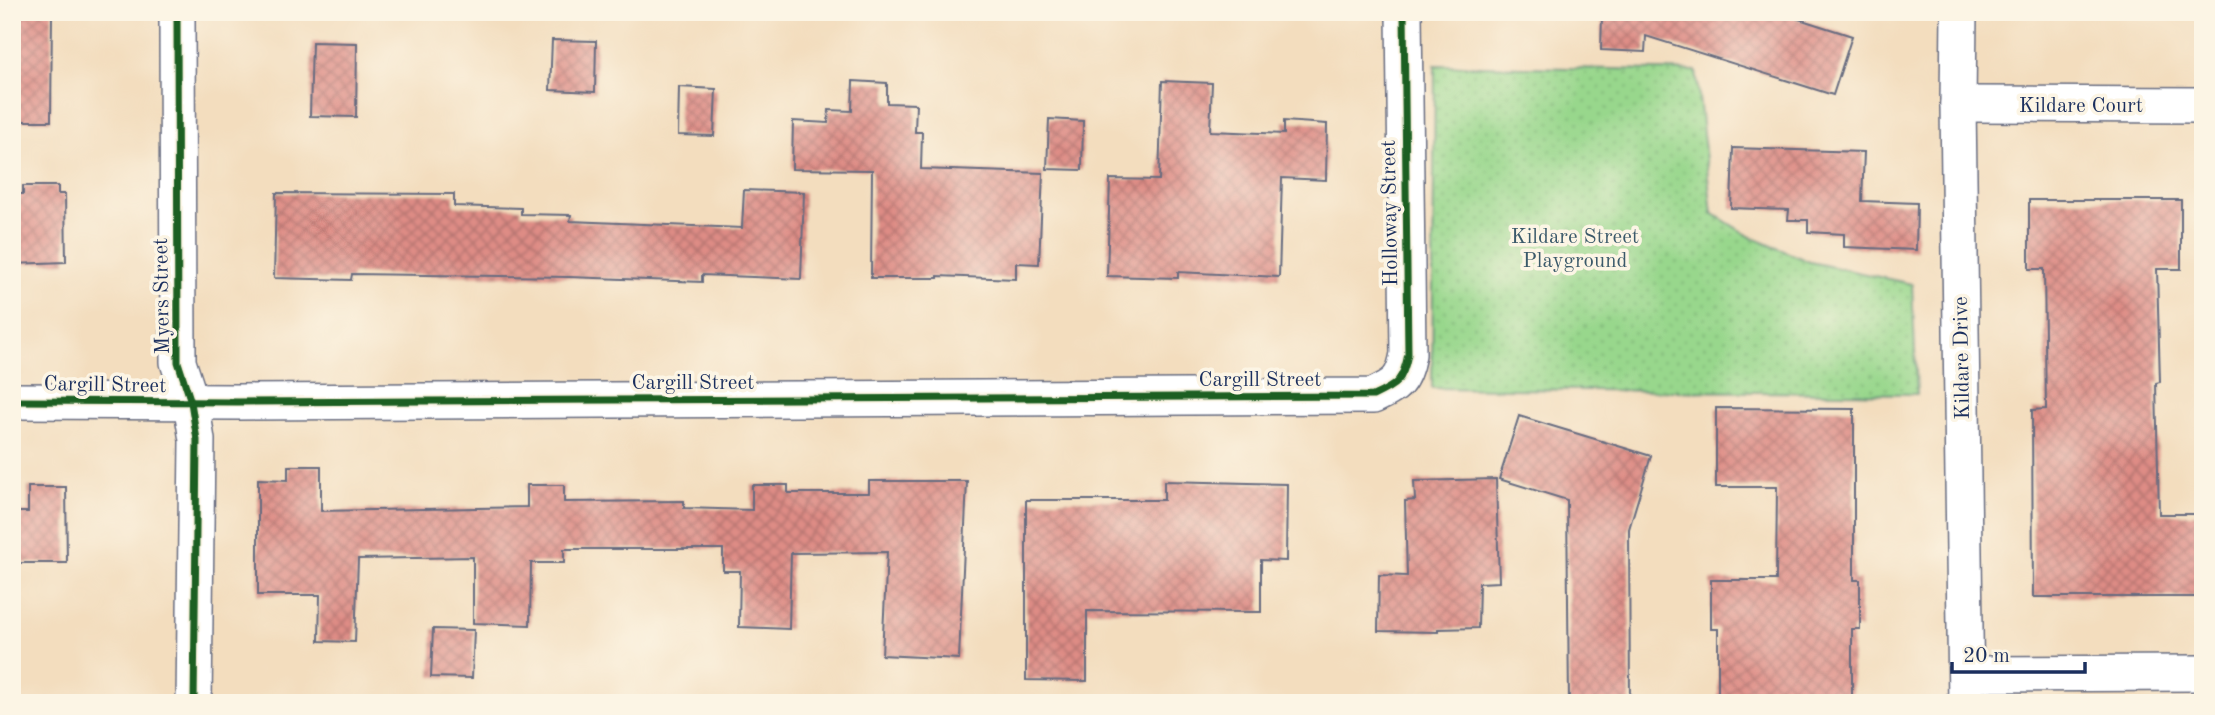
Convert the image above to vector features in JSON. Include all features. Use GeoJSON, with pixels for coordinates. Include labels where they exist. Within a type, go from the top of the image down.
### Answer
{"type":"FeatureCollection","features":[{"type":"Feature","properties":{"kind":"street","name":"Myers Street"},"geometry":{"type":"LineString","coordinates":[[177,12],[178,362],[191,402],[197,440],[194,703]]}},
{"type":"Feature","properties":{"kind":"street","name":"Holloway Street"},"geometry":{"type":"LineString","coordinates":[[1373,396],[1394,386],[1405,371],[1408,354],[1404,12]]}},
{"type":"Feature","properties":{"kind":"street","name":"Kildare Drive"},"geometry":{"type":"LineString","coordinates":[[1959,12],[1965,688]]}},
{"type":"Feature","properties":{"kind":"street","name":"Kildare Court"},"geometry":{"type":"LineString","coordinates":[[1958,104],[2203,105]]}},
{"type":"Feature","properties":{"kind":"street","name":"Cargill Street"},"geometry":{"type":"LineString","coordinates":[[12,401],[1373,396]]}},
{"type":"Feature","properties":{"kind":"street"},"geometry":{"type":"LineString","coordinates":[[1965,688],[2203,673]]}},
{"type":"Feature","properties":{"kind":"green space","name":"Kildare Street Playground"},"geometry":{"type":"Polygon","coordinates":[[[1435,65],[1696,71],[1712,213],[1751,237],[1810,262],[1912,284],[1917,394],[1432,388],[1435,65]]]}},
{"type":"Feature","properties":{"kind":"building"},"geometry":{"type":"Polygon","coordinates":[[[12,12],[52,12],[51,121],[12,121],[12,12]]]}},
{"type":"Feature","properties":{"kind":"building"},"geometry":{"type":"Polygon","coordinates":[[[1692,12],[1777,12],[1852,36],[1833,95],[1646,36],[1645,52],[1601,50],[1602,16],[1690,19],[1692,12]]]}},
{"type":"Feature","properties":{"kind":"building"},"geometry":{"type":"Polygon","coordinates":[[[552,40],[596,41],[595,92],[550,90],[552,40]]]}},
{"type":"Feature","properties":{"kind":"building"},"geometry":{"type":"Polygon","coordinates":[[[312,42],[357,43],[356,117],[310,116],[312,42]]]}},
{"type":"Feature","properties":{"kind":"building"},"geometry":{"type":"Polygon","coordinates":[[[853,81],[887,83],[887,103],[916,104],[915,132],[922,132],[921,169],[1043,173],[1039,264],[1016,263],[1016,279],[938,276],[871,278],[872,170],[792,169],[793,121],[828,123],[829,110],[852,111],[853,81]]]}},
{"type":"Feature","properties":{"kind":"building"},"geometry":{"type":"Polygon","coordinates":[[[1162,81],[1212,83],[1210,131],[1284,134],[1284,121],[1327,124],[1326,180],[1282,178],[1279,277],[1178,272],[1178,278],[1107,276],[1110,179],[1159,180],[1162,81]]]}},
{"type":"Feature","properties":{"kind":"building"},"geometry":{"type":"Polygon","coordinates":[[[679,87],[716,89],[714,136],[678,135],[679,87]]]}},
{"type":"Feature","properties":{"kind":"building"},"geometry":{"type":"Polygon","coordinates":[[[1049,119],[1083,121],[1082,170],[1047,169],[1049,119]]]}},
{"type":"Feature","properties":{"kind":"building"},"geometry":{"type":"Polygon","coordinates":[[[1733,148],[1864,152],[1862,201],[1917,203],[1916,250],[1844,247],[1844,234],[1808,232],[1808,220],[1788,220],[1789,210],[1731,208],[1733,148]]]}},
{"type":"Feature","properties":{"kind":"building"},"geometry":{"type":"Polygon","coordinates":[[[23,186],[58,186],[58,194],[65,194],[66,262],[12,264],[12,194],[23,194],[23,186]]]}},
{"type":"Feature","properties":{"kind":"building"},"geometry":{"type":"Polygon","coordinates":[[[744,190],[804,192],[801,279],[702,275],[702,282],[352,274],[351,280],[274,278],[276,193],[454,194],[454,206],[521,208],[521,214],[571,215],[570,221],[742,228],[744,190]]]}},
{"type":"Feature","properties":{"kind":"building"},"geometry":{"type":"Polygon","coordinates":[[[2029,200],[2181,200],[2181,269],[2157,269],[2159,514],[2203,514],[2203,597],[2033,597],[2032,410],[2046,409],[2044,269],[2029,269],[2029,200]]]}},
{"type":"Feature","properties":{"kind":"building"},"geometry":{"type":"Polygon","coordinates":[[[1716,408],[1854,409],[1854,580],[1860,580],[1860,629],[1852,629],[1852,703],[1718,703],[1718,629],[1711,629],[1711,580],[1776,580],[1777,487],[1716,487],[1716,408]]]}},
{"type":"Feature","properties":{"kind":"building"},"geometry":{"type":"Polygon","coordinates":[[[1519,416],[1651,456],[1629,529],[1630,703],[1569,703],[1567,500],[1499,479],[1519,416]]]}},
{"type":"Feature","properties":{"kind":"building"},"geometry":{"type":"Polygon","coordinates":[[[288,466],[321,466],[321,511],[527,507],[527,485],[564,485],[564,502],[684,501],[684,508],[752,510],[752,485],[788,485],[788,493],[869,493],[869,481],[967,481],[959,659],[882,655],[887,552],[791,553],[789,629],[739,627],[740,571],[723,571],[723,549],[564,549],[564,563],[531,563],[530,625],[473,623],[473,557],[358,559],[355,642],[319,641],[320,595],[258,595],[258,479],[288,480],[288,466]]]}},
{"type":"Feature","properties":{"kind":"building"},"geometry":{"type":"Polygon","coordinates":[[[1496,479],[1499,582],[1479,583],[1478,628],[1438,629],[1438,632],[1378,631],[1379,575],[1407,576],[1405,501],[1415,500],[1414,481],[1496,479]]]}},
{"type":"Feature","properties":{"kind":"building"},"geometry":{"type":"Polygon","coordinates":[[[1164,481],[1287,484],[1286,561],[1261,560],[1261,612],[1087,611],[1087,681],[1026,680],[1026,500],[1164,500],[1164,481]]]}},
{"type":"Feature","properties":{"kind":"building"},"geometry":{"type":"Polygon","coordinates":[[[28,487],[66,487],[67,563],[12,563],[12,512],[28,512],[28,487]]]}},
{"type":"Feature","properties":{"kind":"building"},"geometry":{"type":"Polygon","coordinates":[[[433,629],[474,630],[472,678],[431,677],[433,629]]]}},
{"type":"Feature","properties":{"kind":"cycle path"},"geometry":{"type":"LineString","coordinates":[[177,12],[178,362],[191,402],[197,440],[194,703]]}},
{"type":"Feature","properties":{"kind":"cycle path"},"geometry":{"type":"LineString","coordinates":[[12,401],[1373,396],[1398,381],[1408,354],[1404,12]]}}]}
